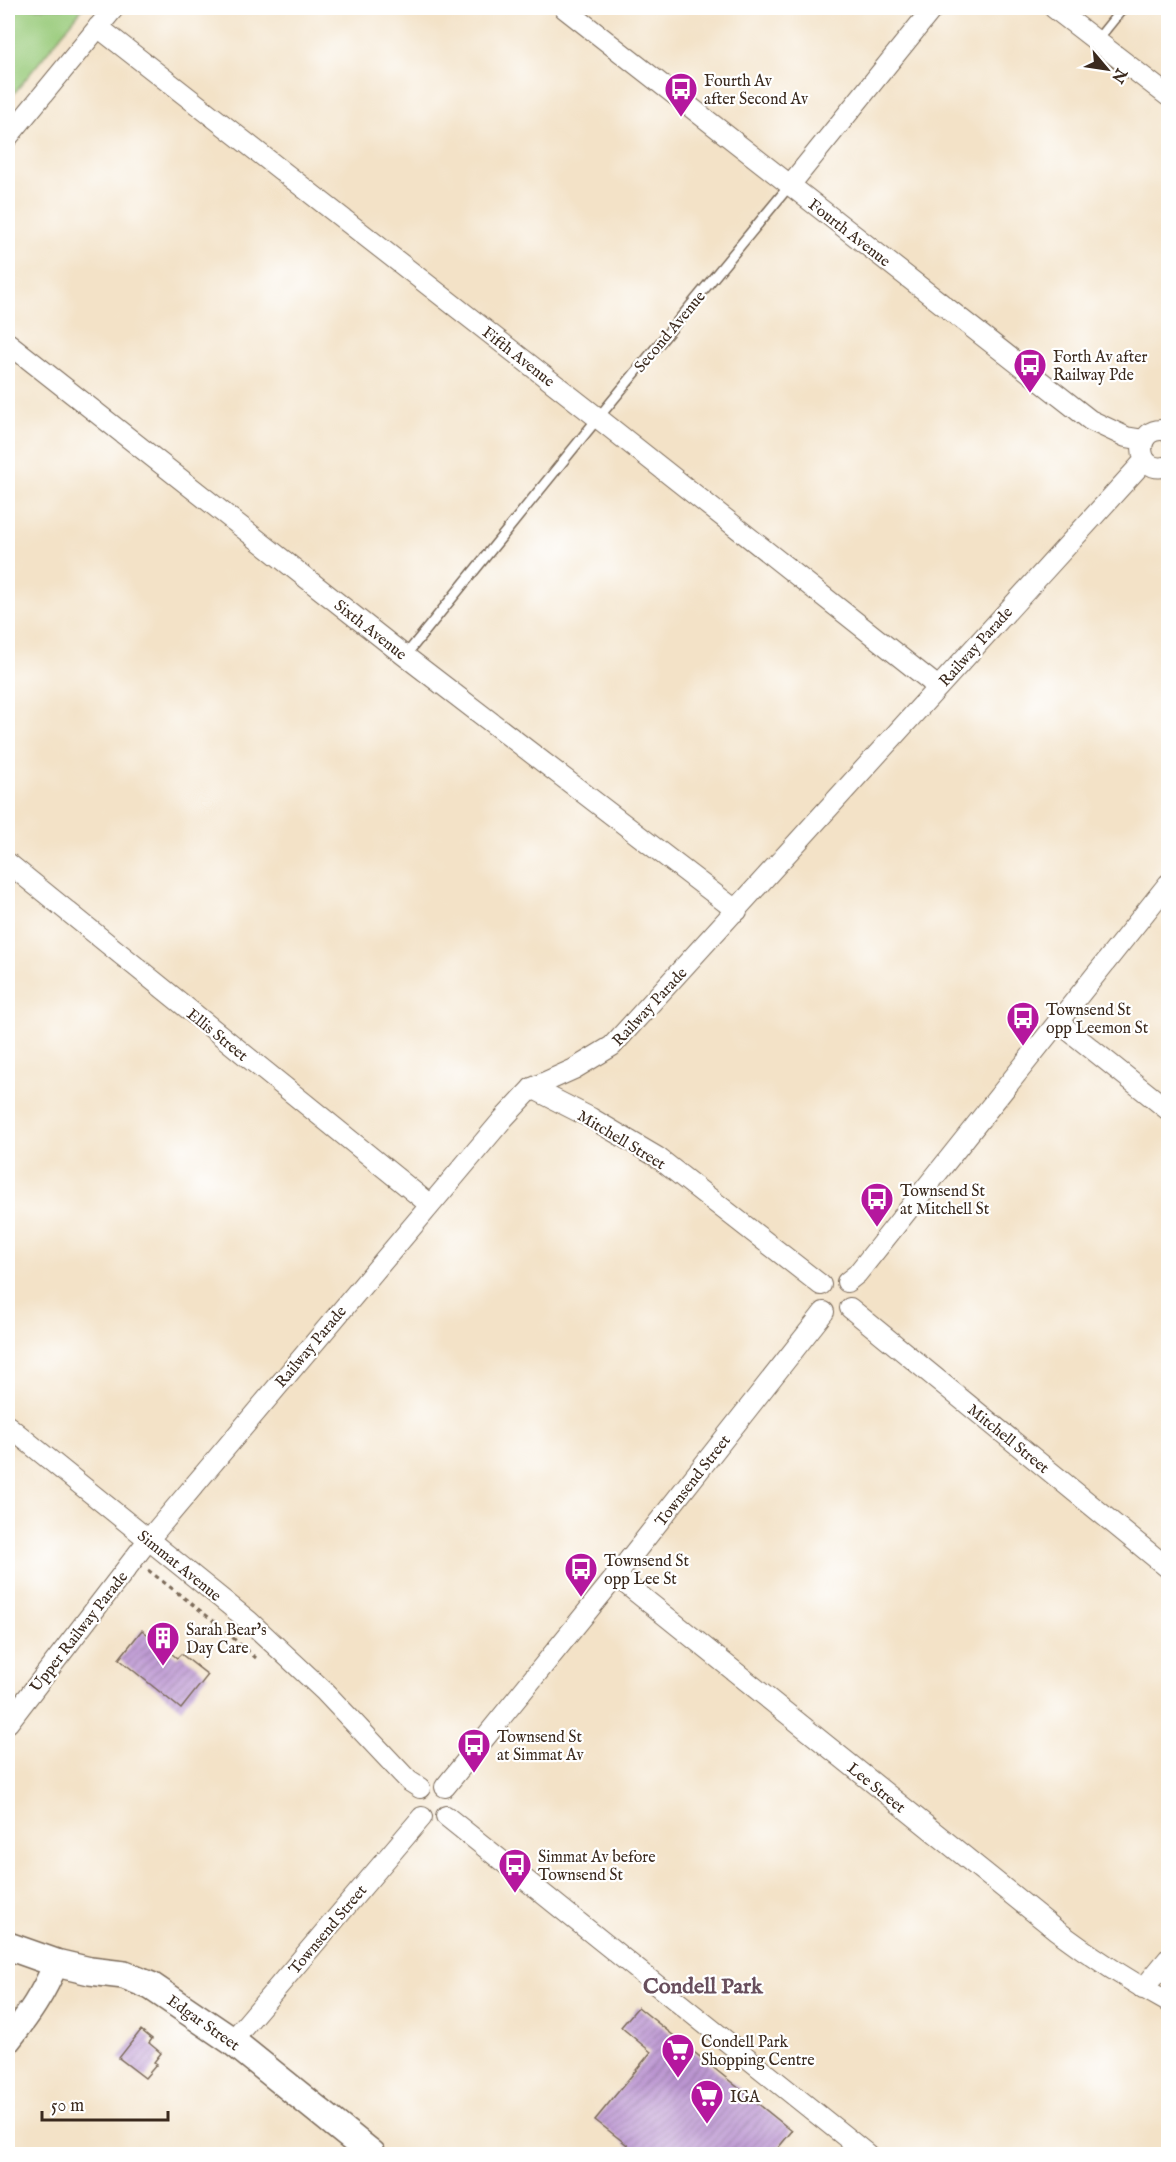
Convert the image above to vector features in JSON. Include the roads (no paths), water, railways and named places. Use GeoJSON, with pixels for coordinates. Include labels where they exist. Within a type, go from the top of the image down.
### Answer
{"type":"FeatureCollection","features":[{"type":"Feature","properties":{"kind":"main road","name":"Edgar Street"},"geometry":{"type":"LineString","coordinates":[[8,1946],[56,1963],[90,1971],[124,1975],[151,1986],[232,2041],[372,2154]]}},
{"type":"Feature","properties":{"kind":"street"},"geometry":{"type":"LineString","coordinates":[[8,137],[114,8]]}},
{"type":"Feature","properties":{"kind":"street","name":"Fourth Avenue"},"geometry":{"type":"LineString","coordinates":[[564,8],[1090,420],[1126,437],[1144,440]]}},
{"type":"Feature","properties":{"kind":"street","name":"Second Avenue"},"geometry":{"type":"LineString","coordinates":[[790,185],[933,8]]}},
{"type":"Feature","properties":{"kind":"street"},"geometry":{"type":"LineString","coordinates":[[1054,8],[1168,96]]}},
{"type":"Feature","properties":{"kind":"street","name":"Fifth Avenue"},"geometry":{"type":"LineString","coordinates":[[98,27],[938,687]]}},
{"type":"Feature","properties":{"kind":"street","name":"Sixth Avenue"},"geometry":{"type":"LineString","coordinates":[[8,344],[405,656],[737,911]]}},
{"type":"Feature","properties":{"kind":"street"},"geometry":{"type":"LineString","coordinates":[[1168,431],[1157,430],[1144,440],[1142,450],[1145,460],[1155,467],[1168,466]]}},
{"type":"Feature","properties":{"kind":"street","name":"Railway Parade"},"geometry":{"type":"LineString","coordinates":[[149,1539],[429,1204],[532,1088],[574,1069],[612,1046],[1145,460]]}},
{"type":"Feature","properties":{"kind":"street","name":"Ellis Street"},"geometry":{"type":"LineString","coordinates":[[8,863],[429,1204]]}},
{"type":"Feature","properties":{"kind":"street"},"geometry":{"type":"LineString","coordinates":[[847,1282],[857,1274],[1168,884]]}},
{"type":"Feature","properties":{"kind":"street"},"geometry":{"type":"LineString","coordinates":[[1058,1022],[1168,1110]]}},
{"type":"Feature","properties":{"kind":"street","name":"Mitchell Street"},"geometry":{"type":"LineString","coordinates":[[532,1088],[591,1118],[657,1157],[821,1285]]}},
{"type":"Feature","properties":{"kind":"street"},"geometry":{"type":"LineString","coordinates":[[836,1278],[847,1282],[853,1292],[853,1303],[850,1308],[840,1315],[824,1312],[817,1296],[821,1285],[836,1278]]}},
{"type":"Feature","properties":{"kind":"street","name":"Mitchell Street"},"geometry":{"type":"LineString","coordinates":[[850,1308],[1168,1568]]}},
{"type":"Feature","properties":{"kind":"street","name":"Townsend Street"},"geometry":{"type":"LineString","coordinates":[[445,1787],[616,1576],[824,1312]]}},
{"type":"Feature","properties":{"kind":"street","name":"Simmat Avenue"},"geometry":{"type":"LineString","coordinates":[[8,1426],[249,1621],[324,1691],[409,1781],[420,1788]]}},
{"type":"Feature","properties":{"kind":"street","name":"Upper Railway Parade"},"geometry":{"type":"LineString","coordinates":[[8,1723],[149,1539]]}},
{"type":"Feature","properties":{"kind":"street","name":"Lee Street"},"geometry":{"type":"LineString","coordinates":[[616,1576],[1056,1930],[1090,1956],[1168,2002]]}},
{"type":"Feature","properties":{"kind":"street"},"geometry":{"type":"LineString","coordinates":[[433,1783],[445,1787],[451,1796],[452,1804],[446,1816],[437,1820],[422,1817],[417,1812],[414,1803],[420,1788],[433,1783]]}},
{"type":"Feature","properties":{"kind":"street"},"geometry":{"type":"LineString","coordinates":[[446,1816],[854,2150]]}},
{"type":"Feature","properties":{"kind":"street","name":"Townsend Street"},"geometry":{"type":"LineString","coordinates":[[232,2041],[422,1817]]}},
{"type":"Feature","properties":{"kind":"street"},"geometry":{"type":"LineString","coordinates":[[1143,1989],[1168,1959]]}},
{"type":"Feature","properties":{"kind":"street"},"geometry":{"type":"LineString","coordinates":[[8,2040],[32,2011],[56,1963]]}},
{"type":"Feature","properties":{"kind":"lane"},"geometry":{"type":"LineString","coordinates":[[1097,40],[1123,8]]}},
{"type":"Feature","properties":{"kind":"lane","name":"Second Avenue"},"geometry":{"type":"LineString","coordinates":[[405,656],[790,185]]}},
{"type":"Feature","properties":{"kind":"place","name":"Fourth Av after Second Av"},"geometry":{"type":"Point","coordinates":[681,118]}},
{"type":"Feature","properties":{"kind":"place","name":"Forth Av after Railway Pde"},"geometry":{"type":"Point","coordinates":[1030,394]}},
{"type":"Feature","properties":{"kind":"place","name":"Townsend St opp Leemon St"},"geometry":{"type":"Point","coordinates":[1023,1047]}},
{"type":"Feature","properties":{"kind":"place","name":"Townsend St at Mitchell St"},"geometry":{"type":"Point","coordinates":[877,1228]}},
{"type":"Feature","properties":{"kind":"place","name":"Townsend St opp Lee St"},"geometry":{"type":"Point","coordinates":[581,1598]}},
{"type":"Feature","properties":{"kind":"place","name":"Sarah Bear's Day Care"},"geometry":{"type":"Point","coordinates":[163,1667]}},
{"type":"Feature","properties":{"kind":"place","name":"Townsend St at Simmat Av"},"geometry":{"type":"Point","coordinates":[474,1774]}},
{"type":"Feature","properties":{"kind":"place","name":"Simmat Av before Townsend St"},"geometry":{"type":"Point","coordinates":[515,1894]}},
{"type":"Feature","properties":{"kind":"place","name":"Condell Park Shopping Centre"},"geometry":{"type":"Point","coordinates":[678,2079]}},
{"type":"Feature","properties":{"kind":"place","name":"IGA"},"geometry":{"type":"Point","coordinates":[707,2125]}},
{"type":"Feature","properties":{"kind":"district","name":"Condell Park"},"geometry":{"type":"Point","coordinates":[703,1985]}}]}
